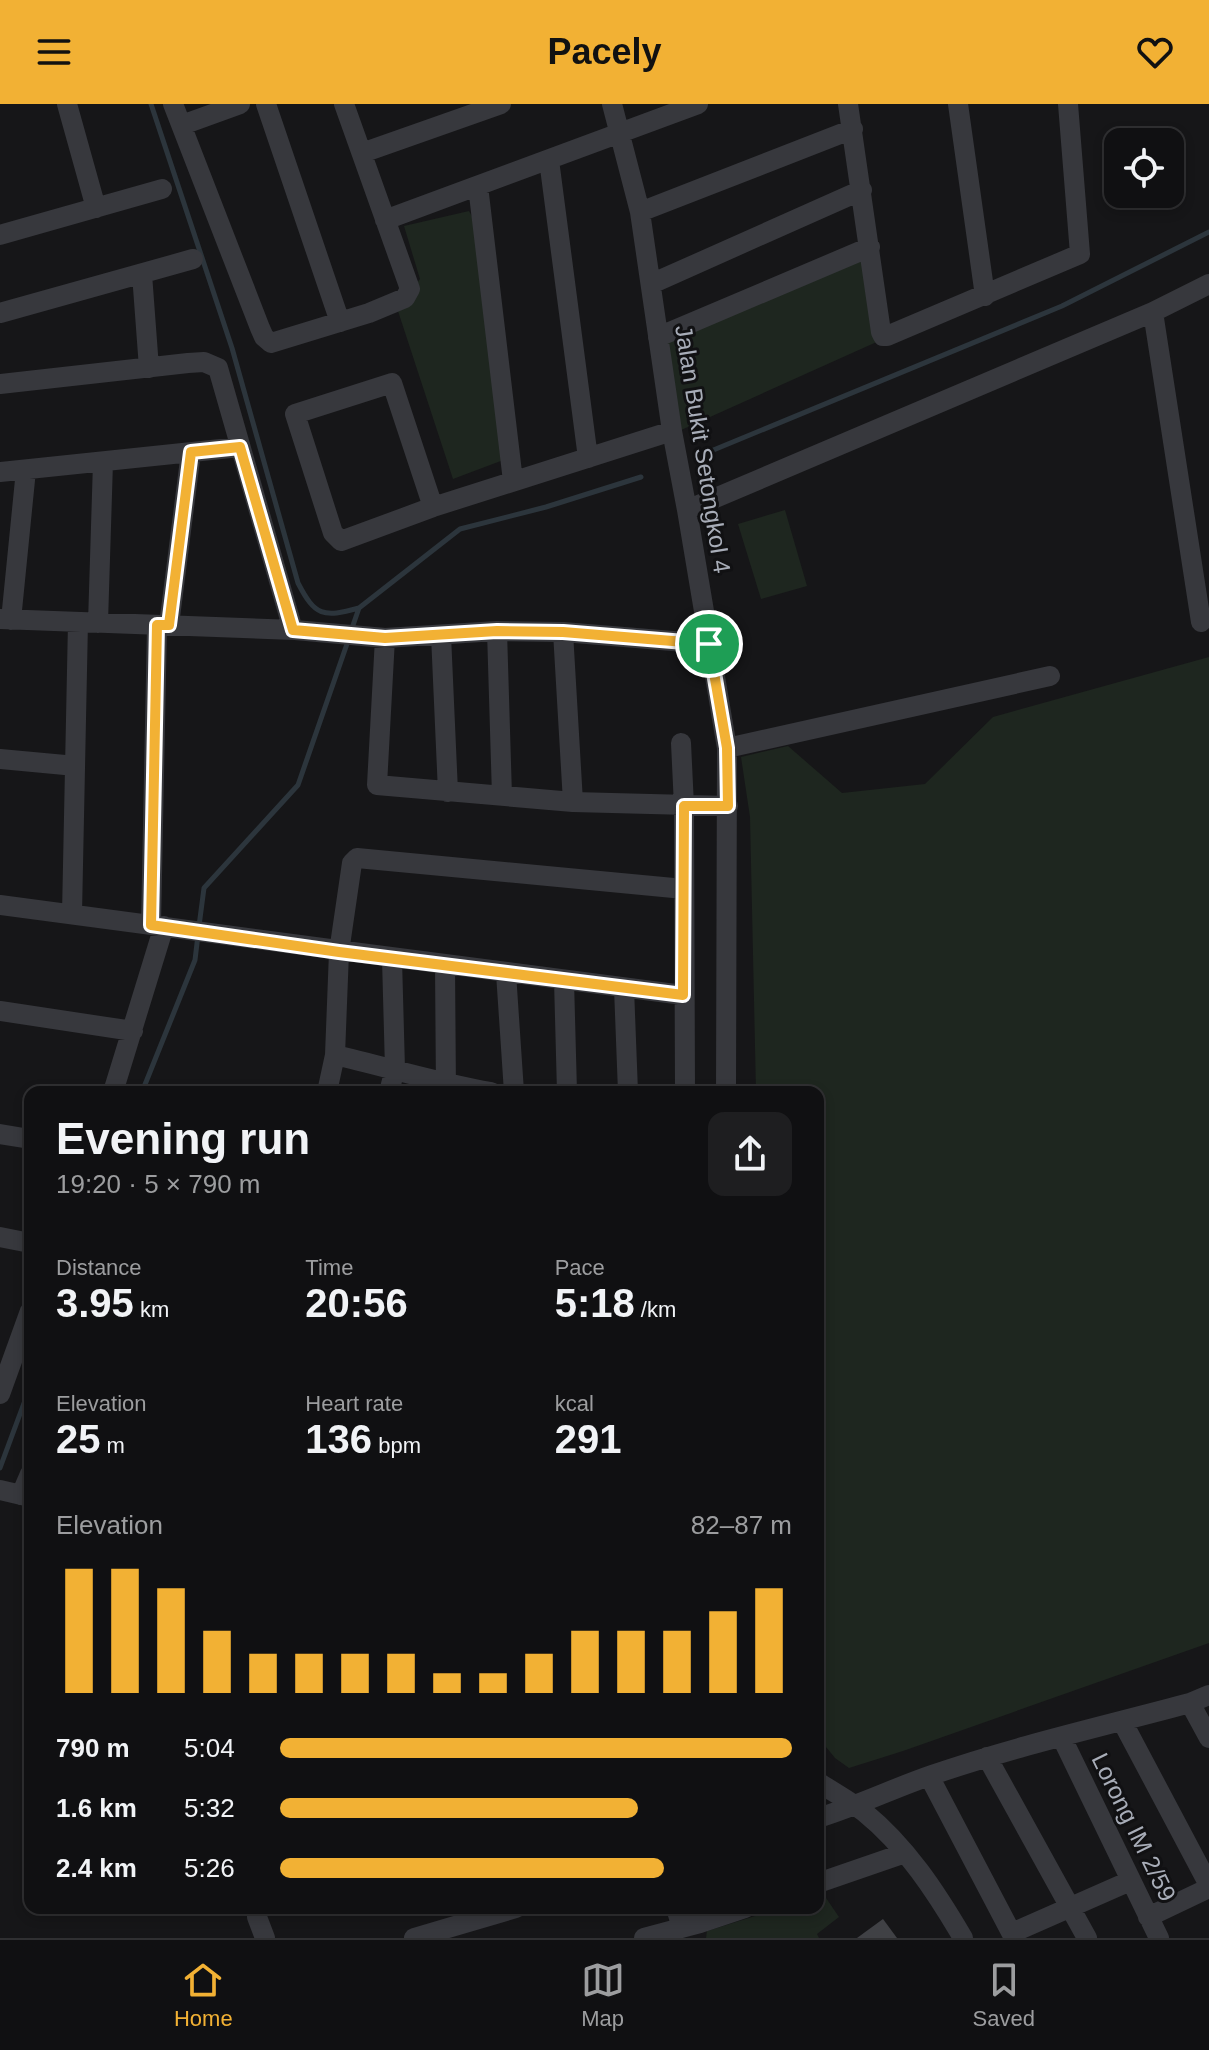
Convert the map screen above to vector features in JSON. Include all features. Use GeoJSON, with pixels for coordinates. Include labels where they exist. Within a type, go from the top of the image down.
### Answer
{"type":"FeatureCollection","features":[{"type":"Feature","properties":{"kind":"street"},"geometry":{"type":"LineString","coordinates":[[67,104],[96,208]]}},
{"type":"Feature","properties":{"kind":"street"},"geometry":{"type":"LineString","coordinates":[[173,104],[264,337],[271,343],[405,298],[410,289],[344,104]]}},
{"type":"Feature","properties":{"kind":"street"},"geometry":{"type":"LineString","coordinates":[[182,125],[240,104]]}},
{"type":"Feature","properties":{"kind":"street"},"geometry":{"type":"LineString","coordinates":[[266,104],[340,322]]}},
{"type":"Feature","properties":{"kind":"street"},"geometry":{"type":"LineString","coordinates":[[362,153],[501,104]]}},
{"type":"Feature","properties":{"kind":"street","name":"Jalan Bukit Setongkol 4"},"geometry":{"type":"LineString","coordinates":[[612,104],[640,212],[672,431],[727,748],[726,1086]]}},
{"type":"Feature","properties":{"kind":"street"},"geometry":{"type":"LineString","coordinates":[[385,220],[698,104]]}},
{"type":"Feature","properties":{"kind":"street"},"geometry":{"type":"LineString","coordinates":[[958,104],[985,296]]}},
{"type":"Feature","properties":{"kind":"street"},"geometry":{"type":"LineString","coordinates":[[640,212],[853,111],[883,336],[1080,254],[1068,104]]}},
{"type":"Feature","properties":{"kind":"street"},"geometry":{"type":"LineString","coordinates":[[549,160],[588,458]]}},
{"type":"Feature","properties":{"kind":"street"},"geometry":{"type":"LineString","coordinates":[[478,186],[513,481]]}},
{"type":"Feature","properties":{"kind":"street"},"geometry":{"type":"LineString","coordinates":[[0,235],[162,189]]}},
{"type":"Feature","properties":{"kind":"street"},"geometry":{"type":"LineString","coordinates":[[651,284],[862,190]]}},
{"type":"Feature","properties":{"kind":"street"},"geometry":{"type":"LineString","coordinates":[[658,337],[870,247]]}},
{"type":"Feature","properties":{"kind":"street"},"geometry":{"type":"LineString","coordinates":[[0,313],[193,259]]}},
{"type":"Feature","properties":{"kind":"street"},"geometry":{"type":"LineString","coordinates":[[142,274],[149,368]]}},
{"type":"Feature","properties":{"kind":"street"},"geometry":{"type":"LineString","coordinates":[[687,510],[1153,312],[1209,284]]}},
{"type":"Feature","properties":{"kind":"street"},"geometry":{"type":"LineString","coordinates":[[1153,312],[1201,622]]}},
{"type":"Feature","properties":{"kind":"street"},"geometry":{"type":"LineString","coordinates":[[0,384],[204,362],[218,368],[294,630]]}},
{"type":"Feature","properties":{"kind":"street"},"geometry":{"type":"LineString","coordinates":[[433,507],[392,383],[295,414],[336,538],[341,541],[433,507],[672,431]]}},
{"type":"Feature","properties":{"kind":"street"},"geometry":{"type":"LineString","coordinates":[[0,472],[240,447]]}},
{"type":"Feature","properties":{"kind":"street"},"geometry":{"type":"LineString","coordinates":[[115,1086],[133,1031],[160,926],[163,625],[191,452]]}},
{"type":"Feature","properties":{"kind":"street"},"geometry":{"type":"LineString","coordinates":[[72,914],[73,763],[103,462]]}},
{"type":"Feature","properties":{"kind":"street"},"geometry":{"type":"LineString","coordinates":[[26,470],[6,620],[294,630],[385,638],[497,631],[563,632],[709,644]]}},
{"type":"Feature","properties":{"kind":"street"},"geometry":{"type":"LineString","coordinates":[[497,631],[502,796]]}},
{"type":"Feature","properties":{"kind":"street"},"geometry":{"type":"LineString","coordinates":[[563,632],[573,802]]}},
{"type":"Feature","properties":{"kind":"street"},"geometry":{"type":"LineString","coordinates":[[441,635],[448,792]]}},
{"type":"Feature","properties":{"kind":"street"},"geometry":{"type":"LineString","coordinates":[[385,638],[377,785],[573,802],[728,806]]}},
{"type":"Feature","properties":{"kind":"street"},"geometry":{"type":"LineString","coordinates":[[727,748],[1050,676]]}},
{"type":"Feature","properties":{"kind":"street"},"geometry":{"type":"LineString","coordinates":[[681,743],[685,1086]]}},
{"type":"Feature","properties":{"kind":"street"},"geometry":{"type":"LineString","coordinates":[[0,759],[65,765],[73,763]]}},
{"type":"Feature","properties":{"kind":"street"},"geometry":{"type":"LineString","coordinates":[[328,1086],[335,1055],[339,952],[352,863],[357,858],[684,889]]}},
{"type":"Feature","properties":{"kind":"street"},"geometry":{"type":"LineString","coordinates":[[0,905],[683,995]]}},
{"type":"Feature","properties":{"kind":"street"},"geometry":{"type":"LineString","coordinates":[[391,1086],[395,1069],[392,959]]}},
{"type":"Feature","properties":{"kind":"street"},"geometry":{"type":"LineString","coordinates":[[445,965],[446,1086]]}},
{"type":"Feature","properties":{"kind":"street"},"geometry":{"type":"LineString","coordinates":[[506,973],[514,1086]]}},
{"type":"Feature","properties":{"kind":"street"},"geometry":{"type":"LineString","coordinates":[[564,980],[567,1086]]}},
{"type":"Feature","properties":{"kind":"street"},"geometry":{"type":"LineString","coordinates":[[624,988],[628,1086]]}},
{"type":"Feature","properties":{"kind":"street"},"geometry":{"type":"LineString","coordinates":[[0,1011],[133,1031]]}},
{"type":"Feature","properties":{"kind":"street"},"geometry":{"type":"LineString","coordinates":[[335,1055],[395,1069],[441,1086]]}},
{"type":"Feature","properties":{"kind":"street"},"geometry":{"type":"LineString","coordinates":[[0,1134],[24,1138]]}},
{"type":"Feature","properties":{"kind":"street"},"geometry":{"type":"LineString","coordinates":[[0,1237],[24,1242]]}},
{"type":"Feature","properties":{"kind":"street"},"geometry":{"type":"LineString","coordinates":[[0,1394],[24,1328]]}},
{"type":"Feature","properties":{"kind":"street"},"geometry":{"type":"LineString","coordinates":[[824,1816],[987,1757],[1200,1699],[1209,1738]]}},
{"type":"Feature","properties":{"kind":"street"},"geometry":{"type":"LineString","coordinates":[[1122,1721],[1209,1887],[1148,1917]]}},
{"type":"Feature","properties":{"kind":"street","name":"Lorong IM 2/59"},"geometry":{"type":"LineString","coordinates":[[1062,1738],[1159,1938]]}},
{"type":"Feature","properties":{"kind":"street"},"geometry":{"type":"LineString","coordinates":[[987,1757],[1087,1938]]}},
{"type":"Feature","properties":{"kind":"street"},"geometry":{"type":"LineString","coordinates":[[929,1776],[1013,1936],[1130,1881]]}},
{"type":"Feature","properties":{"kind":"street"},"geometry":{"type":"LineString","coordinates":[[824,1786],[856,1806],[905,1853],[935,1891],[963,1938]]}},
{"type":"Feature","properties":{"kind":"street"},"geometry":{"type":"LineString","coordinates":[[824,1881],[905,1853]]}},
{"type":"Feature","properties":{"kind":"street"},"geometry":{"type":"LineString","coordinates":[[257,1914],[265,1938]]}},
{"type":"Feature","properties":{"kind":"street"},"geometry":{"type":"LineString","coordinates":[[414,1938],[481,1929],[506,1914]]}},
{"type":"Feature","properties":{"kind":"street"},"geometry":{"type":"LineString","coordinates":[[681,1914],[694,1930]]}},
{"type":"Feature","properties":{"kind":"street"},"geometry":{"type":"LineString","coordinates":[[644,1938],[694,1930],[731,1914]]}},
{"type":"Feature","properties":{"kind":"shaded area"},"geometry":{"type":"Polygon","coordinates":[[[469,211],[474,220],[506,459],[453,479],[397,308],[420,279],[404,226],[469,211]]]}},
{"type":"Feature","properties":{"kind":"shaded area"},"geometry":{"type":"Polygon","coordinates":[[[868,252],[881,340],[670,435],[655,342],[868,252]]]}},
{"type":"Feature","properties":{"kind":"shaded area"},"geometry":{"type":"Polygon","coordinates":[[[785,510],[807,586],[761,599],[738,524],[785,510]]]}},
{"type":"Feature","properties":{"kind":"shaded area"},"geometry":{"type":"Polygon","coordinates":[[[1209,657],[1209,1643],[849,1768],[824,1744],[824,1086],[756,1086],[750,817],[741,757],[788,746],[842,793],[925,784],[993,717],[1209,657]]]}},
{"type":"Feature","properties":{"kind":"shaded area"},"geometry":{"type":"Polygon","coordinates":[[[824,1895],[839,1917],[817,1934],[819,1938],[706,1938],[707,1931],[762,1914],[824,1914],[824,1895]]]}},
{"type":"Feature","properties":{"kind":"building"},"geometry":{"type":"Polygon","coordinates":[[[883,1919],[897,1938],[857,1938],[883,1919]]]}},
{"type":"Feature","properties":{"kind":"waterway"},"geometry":{"type":"LineString","coordinates":[[151,104],[232,348],[298,583],[310,602],[321,612],[337,613],[359,608]]}},
{"type":"Feature","properties":{"kind":"waterway"},"geometry":{"type":"LineString","coordinates":[[711,451],[1062,306],[1209,232]]}},
{"type":"Feature","properties":{"kind":"waterway"},"geometry":{"type":"LineString","coordinates":[[351,631],[359,608],[460,529],[546,507],[641,477]]}},
{"type":"Feature","properties":{"kind":"waterway"},"geometry":{"type":"LineString","coordinates":[[199,926],[204,888],[298,785],[348,641]]}},
{"type":"Feature","properties":{"kind":"waterway"},"geometry":{"type":"LineString","coordinates":[[144,1086],[195,960],[198,935]]}},
{"type":"Feature","properties":{"kind":"waterway"},"geometry":{"type":"LineString","coordinates":[[0,1468],[24,1403]]}},
{"type":"Feature","properties":{"kind":"route"},"geometry":{"type":"LineString","coordinates":[[240,447],[293,630],[385,638],[497,631],[563,632],[709,644],[727,748],[728,806],[684,806],[683,995],[151,925],[157,625],[169,625],[191,452],[240,447]]}}]}
